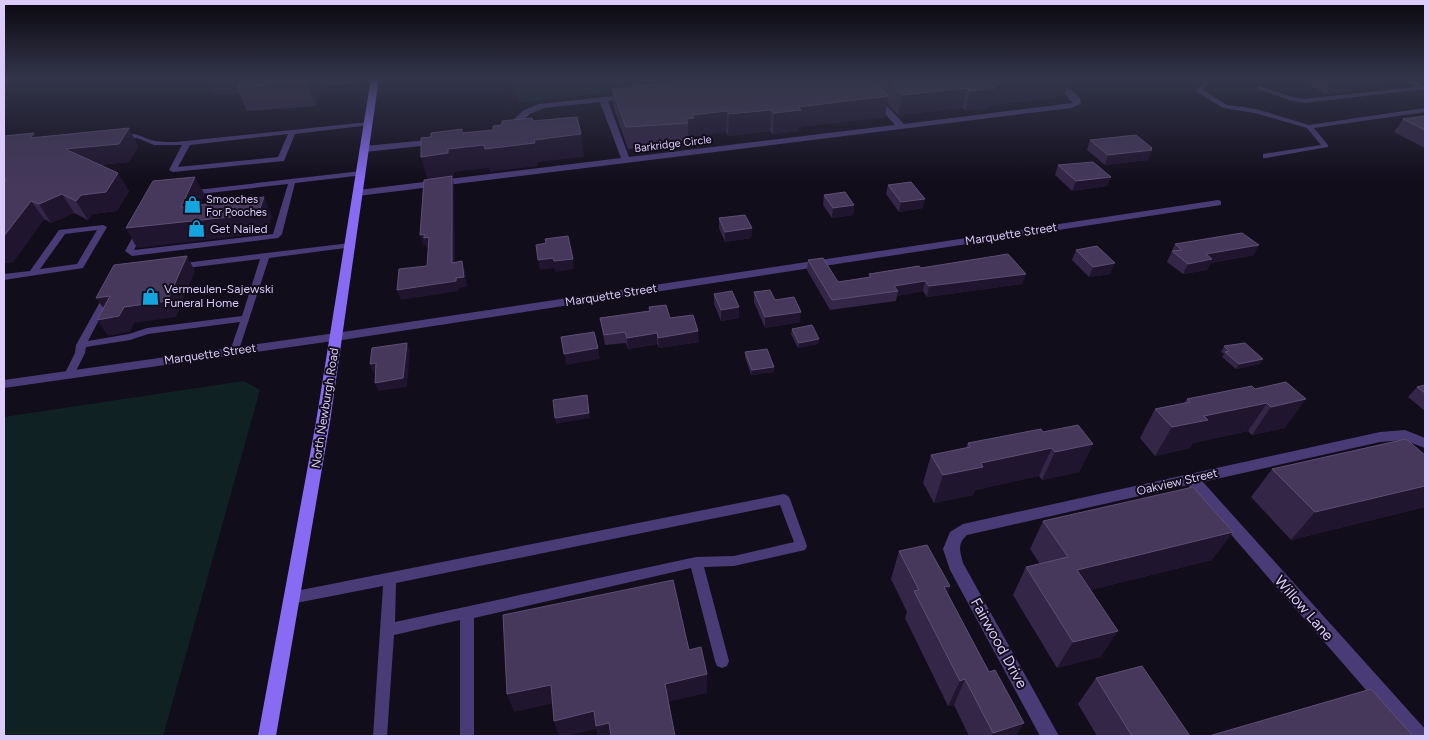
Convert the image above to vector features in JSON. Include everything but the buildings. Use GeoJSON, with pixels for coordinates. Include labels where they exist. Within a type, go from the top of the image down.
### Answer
{"type":"FeatureCollection","features":[{"type":"Feature","properties":{"kind":"main road","name":"North Newburgh Road"},"geometry":{"type":"LineString","coordinates":[[266,736],[336,336],[370,113]]}},
{"type":"Feature","properties":{"kind":"street"},"geometry":{"type":"LineString","coordinates":[[500,132],[507,130],[528,113]]}},
{"type":"Feature","properties":{"kind":"street","name":"Barkridge Circle"},"geometry":{"type":"LineString","coordinates":[[608,113],[626,161]]}},
{"type":"Feature","properties":{"kind":"street"},"geometry":{"type":"LineString","coordinates":[[888,113],[902,127]]}},
{"type":"Feature","properties":{"kind":"street","name":"Barkridge Circle"},"geometry":{"type":"LineString","coordinates":[[358,193],[1018,113]]}},
{"type":"Feature","properties":{"kind":"street"},"geometry":{"type":"LineString","coordinates":[[365,149],[448,141]]}},
{"type":"Feature","properties":{"kind":"street","name":"Marquette Street"},"geometry":{"type":"LineString","coordinates":[[4,384],[336,336],[1218,202]]}},
{"type":"Feature","properties":{"kind":"street","name":"Oakview Street"},"geometry":{"type":"LineString","coordinates":[[950,549],[955,537],[963,530],[1380,437],[1396,435],[1419,440]]}},
{"type":"Feature","properties":{"kind":"street","name":"Willow Lane"},"geometry":{"type":"LineString","coordinates":[[1191,479],[1418,736]]}},
{"type":"Feature","properties":{"kind":"street","name":"Fairwood Drive"},"geometry":{"type":"LineString","coordinates":[[950,549],[956,565],[1050,736]]}},
{"type":"Feature","properties":{"kind":"lane"},"geometry":{"type":"LineString","coordinates":[[1261,113],[1309,127],[1408,113]]}},
{"type":"Feature","properties":{"kind":"lane"},"geometry":{"type":"LineString","coordinates":[[111,138],[138,136],[154,143],[187,143],[368,124]]}},
{"type":"Feature","properties":{"kind":"lane"},"geometry":{"type":"LineString","coordinates":[[1266,156],[1326,146],[1309,127]]}},
{"type":"Feature","properties":{"kind":"lane"},"geometry":{"type":"LineString","coordinates":[[187,143],[173,170],[281,159],[292,133]]}},
{"type":"Feature","properties":{"kind":"lane"},"geometry":{"type":"LineString","coordinates":[[179,194],[361,173]]}},
{"type":"Feature","properties":{"kind":"lane"},"geometry":{"type":"LineString","coordinates":[[143,224],[129,251],[132,253],[275,236],[278,234],[292,181]]}},
{"type":"Feature","properties":{"kind":"lane"},"geometry":{"type":"LineString","coordinates":[[4,277],[33,273],[80,266],[103,227],[62,232],[33,273]]}},
{"type":"Feature","properties":{"kind":"lane"},"geometry":{"type":"LineString","coordinates":[[168,268],[350,246]]}},
{"type":"Feature","properties":{"kind":"lane"},"geometry":{"type":"LineString","coordinates":[[235,351],[265,256]]}},
{"type":"Feature","properties":{"kind":"lane"},"geometry":{"type":"LineString","coordinates":[[69,375],[80,353],[81,345],[111,289]]}},
{"type":"Feature","properties":{"kind":"lane"},"geometry":{"type":"LineString","coordinates":[[81,345],[130,337],[147,331],[245,318]]}},
{"type":"Feature","properties":{"kind":"lane"},"geometry":{"type":"LineString","coordinates":[[291,598],[784,499],[801,546],[734,561],[696,562],[388,630]]}},
{"type":"Feature","properties":{"kind":"lane"},"geometry":{"type":"LineString","coordinates":[[696,562],[722,661]]}},
{"type":"Feature","properties":{"kind":"lane"},"geometry":{"type":"LineString","coordinates":[[380,736],[390,579]]}},
{"type":"Feature","properties":{"kind":"lane"},"geometry":{"type":"LineString","coordinates":[[467,613],[467,736]]}},
{"type":"Feature","properties":{"kind":"shaded area"},"geometry":{"type":"Polygon","coordinates":[[[244,381],[260,390],[163,736],[4,736],[4,417],[244,381]]]}},
{"type":"Feature","properties":{"kind":"place","name":"Smooches For Pooches"},"geometry":{"type":"Point","coordinates":[192,205]}},
{"type":"Feature","properties":{"kind":"place","name":"Get Nailed"},"geometry":{"type":"Point","coordinates":[196,229]}},
{"type":"Feature","properties":{"kind":"place","name":"Vermeulen-Sajewski Funeral Home"},"geometry":{"type":"Point","coordinates":[150,296]}}]}
